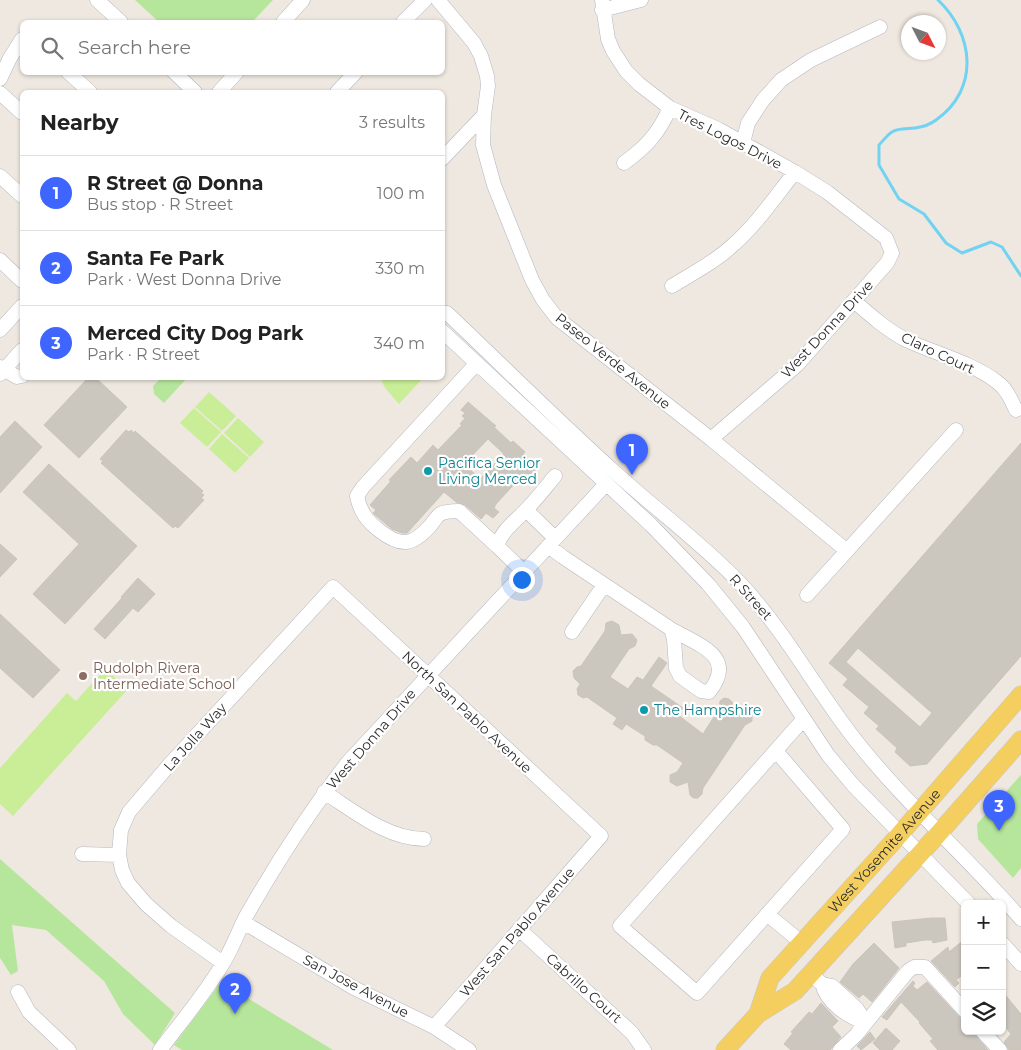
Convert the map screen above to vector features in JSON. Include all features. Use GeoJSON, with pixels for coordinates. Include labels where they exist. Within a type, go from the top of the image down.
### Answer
{"type":"FeatureCollection","features":[{"type":"Feature","properties":{"kind":"main road","name":"West Yosemite Avenue"},"geometry":{"type":"LineString","coordinates":[[758,1014],[770,978],[900,834],[1021,694]]}},
{"type":"Feature","properties":{"kind":"main road","name":"West Yosemite Avenue"},"geometry":{"type":"LineString","coordinates":[[725,1050],[758,1014],[817,979],[920,854],[1021,740]]}},
{"type":"Feature","properties":{"kind":"street"},"geometry":{"type":"LineString","coordinates":[[97,0],[119,20]]}},
{"type":"Feature","properties":{"kind":"street"},"geometry":{"type":"LineString","coordinates":[[285,20],[304,0]]}},
{"type":"Feature","properties":{"kind":"street"},"geometry":{"type":"LineString","coordinates":[[405,20],[424,0]]}},
{"type":"Feature","properties":{"kind":"street","name":"Paseo Verde Avenue"},"geometry":{"type":"LineString","coordinates":[[438,0],[474,43],[481,56],[488,86],[484,115],[483,146],[494,185],[532,280],[543,300],[557,318],[711,439],[846,550]]}},
{"type":"Feature","properties":{"kind":"street"},"geometry":{"type":"LineString","coordinates":[[602,5],[641,0]]}},
{"type":"Feature","properties":{"kind":"street","name":"Tres Logos Drive"},"geometry":{"type":"LineString","coordinates":[[602,5],[611,45],[626,71],[639,84],[670,108],[718,129],[795,172],[834,197],[886,238],[892,252]]}},
{"type":"Feature","properties":{"kind":"street"},"geometry":{"type":"LineString","coordinates":[[743,143],[748,123],[763,100],[781,80],[811,60],[880,27]]}},
{"type":"Feature","properties":{"kind":"street"},"geometry":{"type":"LineString","coordinates":[[0,79],[20,42]]}},
{"type":"Feature","properties":{"kind":"street"},"geometry":{"type":"LineString","coordinates":[[71,75],[88,90]]}},
{"type":"Feature","properties":{"kind":"street"},"geometry":{"type":"LineString","coordinates":[[177,75],[194,90]]}},
{"type":"Feature","properties":{"kind":"street"},"geometry":{"type":"LineString","coordinates":[[221,90],[235,75]]}},
{"type":"Feature","properties":{"kind":"street"},"geometry":{"type":"LineString","coordinates":[[339,90],[353,75]]}},
{"type":"Feature","properties":{"kind":"street"},"geometry":{"type":"LineString","coordinates":[[0,93],[20,112]]}},
{"type":"Feature","properties":{"kind":"street"},"geometry":{"type":"LineString","coordinates":[[624,163],[649,143],[662,126],[670,108]]}},
{"type":"Feature","properties":{"kind":"street"},"geometry":{"type":"LineString","coordinates":[[445,156],[484,115]]}},
{"type":"Feature","properties":{"kind":"street"},"geometry":{"type":"LineString","coordinates":[[672,286],[717,258],[733,245],[760,217],[795,172]]}},
{"type":"Feature","properties":{"kind":"street"},"geometry":{"type":"LineString","coordinates":[[0,176],[20,194]]}},
{"type":"Feature","properties":{"kind":"street","name":"West Donna Drive"},"geometry":{"type":"LineString","coordinates":[[711,439],[797,366],[887,263],[892,252]]}},
{"type":"Feature","properties":{"kind":"street"},"geometry":{"type":"LineString","coordinates":[[0,260],[20,279]]}},
{"type":"Feature","properties":{"kind":"street","name":"Claro Court"},"geometry":{"type":"LineString","coordinates":[[854,301],[868,314],[906,340],[954,360],[997,382],[1009,394],[1016,410]]}},
{"type":"Feature","properties":{"kind":"street"},"geometry":{"type":"LineString","coordinates":[[0,330],[20,308]]}},
{"type":"Feature","properties":{"kind":"street","name":"R Street"},"geometry":{"type":"LineString","coordinates":[[445,313],[617,474],[737,581],[768,616],[850,733],[885,775],[991,883],[1021,919]]}},
{"type":"Feature","properties":{"kind":"street","name":"R Street"},"geometry":{"type":"LineString","coordinates":[[445,335],[651,526],[708,584],[743,627],[828,755],[900,834],[965,900]]}},
{"type":"Feature","properties":{"kind":"street"},"geometry":{"type":"LineString","coordinates":[[20,352],[1,371],[20,376]]}},
{"type":"Feature","properties":{"kind":"street"},"geometry":{"type":"LineString","coordinates":[[477,363],[357,496],[360,510],[370,523],[390,539],[399,543],[408,543],[417,538],[440,514],[459,511],[524,572]]}},
{"type":"Feature","properties":{"kind":"street"},"geometry":{"type":"LineString","coordinates":[[807,595],[956,430]]}},
{"type":"Feature","properties":{"kind":"street"},"geometry":{"type":"LineString","coordinates":[[496,546],[514,520],[526,510],[555,476]]}},
{"type":"Feature","properties":{"kind":"street","name":"West Donna Drive"},"geometry":{"type":"LineString","coordinates":[[160,1050],[201,996],[223,963],[281,856],[324,792],[348,762],[606,484]]}},
{"type":"Feature","properties":{"kind":"street"},"geometry":{"type":"LineString","coordinates":[[526,510],[552,542],[604,584],[671,629],[711,653],[717,659],[720,666],[720,676],[709,692],[701,691],[680,676],[676,668],[674,639],[671,629]]}},
{"type":"Feature","properties":{"kind":"street"},"geometry":{"type":"LineString","coordinates":[[572,632],[604,584]]}},
{"type":"Feature","properties":{"kind":"street","name":"North San Pablo Avenue"},"geometry":{"type":"LineString","coordinates":[[333,587],[600,837]]}},
{"type":"Feature","properties":{"kind":"street","name":"La Jolla Way"},"geometry":{"type":"LineString","coordinates":[[119,855],[121,830],[129,812],[169,765],[333,587]]}},
{"type":"Feature","properties":{"kind":"street"},"geometry":{"type":"LineString","coordinates":[[776,751],[843,829],[697,993],[620,926],[804,719]]}},
{"type":"Feature","properties":{"kind":"street"},"geometry":{"type":"LineString","coordinates":[[324,792],[396,835],[411,839],[424,839]]}},
{"type":"Feature","properties":{"kind":"street","name":"West San Pablo Avenue"},"geometry":{"type":"LineString","coordinates":[[434,1027],[600,837]]}},
{"type":"Feature","properties":{"kind":"street"},"geometry":{"type":"LineString","coordinates":[[82,854],[119,855],[122,870],[128,883],[146,904],[171,926],[223,963]]}},
{"type":"Feature","properties":{"kind":"street"},"geometry":{"type":"LineString","coordinates":[[767,914],[802,943]]}},
{"type":"Feature","properties":{"kind":"street","name":"San Jose Avenue"},"geometry":{"type":"LineString","coordinates":[[244,922],[354,988],[434,1027],[469,1050]]}},
{"type":"Feature","properties":{"kind":"street","name":"Cabrillo Court"},"geometry":{"type":"LineString","coordinates":[[519,929],[632,1032],[644,1050]]}},
{"type":"Feature","properties":{"kind":"street"},"geometry":{"type":"LineString","coordinates":[[1004,945],[1021,964]]}},
{"type":"Feature","properties":{"kind":"street"},"geometry":{"type":"LineString","coordinates":[[840,1050],[866,1023],[908,971],[914,967],[925,968],[961,1008]]}},
{"type":"Feature","properties":{"kind":"street"},"geometry":{"type":"LineString","coordinates":[[817,979],[825,994],[851,1018],[866,1023]]}},
{"type":"Feature","properties":{"kind":"street"},"geometry":{"type":"LineString","coordinates":[[18,992],[29,1012],[69,1050]]}},
{"type":"Feature","properties":{"kind":"street"},"geometry":{"type":"LineString","coordinates":[[986,1035],[1000,1050]]}},
{"type":"Feature","properties":{"kind":"green space"},"geometry":{"type":"Polygon","coordinates":[[[135,0],[273,0],[254,20],[157,20],[135,0]]]}},
{"type":"Feature","properties":{"kind":"green space"},"geometry":{"type":"Polygon","coordinates":[[[159,380],[185,380],[164,403],[154,394],[153,386],[159,380]]]}},
{"type":"Feature","properties":{"kind":"green space"},"geometry":{"type":"Polygon","coordinates":[[[381,380],[421,380],[399,404],[385,388],[381,380]]]}},
{"type":"Feature","properties":{"kind":"green space"},"geometry":{"type":"Polygon","coordinates":[[[209,392],[236,416],[222,431],[195,407],[209,392]]]}},
{"type":"Feature","properties":{"kind":"green space"},"geometry":{"type":"Polygon","coordinates":[[[194,408],[221,432],[207,447],[180,423],[194,408]]]}},
{"type":"Feature","properties":{"kind":"green space"},"geometry":{"type":"Polygon","coordinates":[[[238,418],[264,442],[250,457],[224,433],[238,418]]]}},
{"type":"Feature","properties":{"kind":"green space"},"geometry":{"type":"Polygon","coordinates":[[[222,434],[249,458],[235,473],[209,449],[222,434]]]}},
{"type":"Feature","properties":{"kind":"green space"},"geometry":{"type":"Polygon","coordinates":[[[105,669],[128,689],[13,816],[0,804],[0,768],[67,693],[76,701],[105,669]]]}},
{"type":"Feature","properties":{"kind":"green space"},"geometry":{"type":"Polygon","coordinates":[[[1021,775],[1021,868],[1013,878],[978,839],[977,824],[1021,775]]]}},
{"type":"Feature","properties":{"kind":"green space"},"geometry":{"type":"Polygon","coordinates":[[[0,859],[175,1013],[155,1045],[123,1014],[104,981],[46,930],[12,925],[18,971],[11,975],[0,958],[0,859]]]}},
{"type":"Feature","properties":{"kind":"green space"},"geometry":{"type":"Polygon","coordinates":[[[221,982],[333,1050],[182,1050],[174,1045],[221,982]]]}},
{"type":"Feature","properties":{"kind":"building"},"geometry":{"type":"Polygon","coordinates":[[[86,380],[98,380],[127,407],[79,458],[44,425],[86,380]]]}},
{"type":"Feature","properties":{"kind":"building","name":"Pacifica Senior Living Merced"},"geometry":{"type":"Polygon","coordinates":[[[468,402],[496,426],[494,427],[511,443],[513,441],[525,452],[523,454],[538,468],[530,476],[527,473],[521,480],[519,479],[496,504],[494,508],[499,512],[493,518],[486,513],[481,519],[465,505],[456,502],[444,492],[407,533],[392,529],[373,513],[376,510],[370,505],[391,481],[389,480],[411,457],[417,463],[433,445],[438,450],[462,425],[460,424],[465,418],[462,416],[465,413],[461,410],[468,402]],[[488,439],[464,464],[480,479],[504,454],[488,439]]]}},
{"type":"Feature","properties":{"kind":"building"},"geometry":{"type":"Polygon","coordinates":[[[15,421],[42,447],[0,493],[0,437],[15,421]]]}},
{"type":"Feature","properties":{"kind":"building"},"geometry":{"type":"Polygon","coordinates":[[[126,430],[129,432],[131,430],[134,433],[135,431],[203,491],[201,493],[204,495],[201,498],[204,500],[178,528],[175,526],[173,528],[101,463],[103,461],[100,459],[126,430]]]}},
{"type":"Feature","properties":{"kind":"building"},"geometry":{"type":"Polygon","coordinates":[[[1021,443],[1021,656],[927,764],[910,766],[895,752],[897,748],[876,729],[879,726],[864,713],[869,707],[843,685],[848,679],[829,663],[1021,443]],[[858,648],[846,662],[920,727],[932,713],[858,648]]]}},
{"type":"Feature","properties":{"kind":"building"},"geometry":{"type":"Polygon","coordinates":[[[49,464],[137,546],[65,624],[33,594],[79,544],[23,492],[49,464]]]}},
{"type":"Feature","properties":{"kind":"building"},"geometry":{"type":"Polygon","coordinates":[[[0,544],[17,559],[0,577],[0,544]]]}},
{"type":"Feature","properties":{"kind":"building"},"geometry":{"type":"Polygon","coordinates":[[[138,578],[155,594],[138,612],[133,608],[105,639],[94,629],[138,578]]]}},
{"type":"Feature","properties":{"kind":"building"},"geometry":{"type":"Polygon","coordinates":[[[0,614],[60,670],[33,698],[0,668],[0,614]]]}},
{"type":"Feature","properties":{"kind":"building","name":"The Hampshire"},"geometry":{"type":"Polygon","coordinates":[[[612,621],[619,625],[621,635],[632,634],[637,640],[635,646],[629,649],[610,677],[628,689],[637,677],[643,680],[659,657],[667,663],[651,686],[683,708],[678,715],[703,734],[719,709],[720,701],[724,698],[732,702],[734,715],[745,711],[752,714],[752,721],[745,725],[698,798],[693,798],[690,795],[688,782],[677,786],[670,782],[670,775],[677,772],[683,763],[657,745],[653,745],[645,740],[645,736],[626,724],[622,730],[613,724],[617,718],[587,697],[583,698],[578,695],[577,689],[580,684],[574,678],[573,671],[581,666],[605,631],[606,623],[612,621]]]}},
{"type":"Feature","properties":{"kind":"building"},"geometry":{"type":"Polygon","coordinates":[[[945,918],[947,940],[933,943],[932,940],[925,940],[906,943],[906,946],[895,948],[892,922],[945,918]]]}},
{"type":"Feature","properties":{"kind":"building"},"geometry":{"type":"Polygon","coordinates":[[[961,942],[961,976],[956,980],[959,983],[955,987],[931,961],[948,947],[949,952],[961,942]]]}},
{"type":"Feature","properties":{"kind":"building"},"geometry":{"type":"Polygon","coordinates":[[[874,943],[899,968],[872,1002],[863,994],[859,998],[840,982],[853,964],[874,943]]]}},
{"type":"Feature","properties":{"kind":"building"},"geometry":{"type":"Polygon","coordinates":[[[913,981],[915,983],[913,986],[917,990],[927,982],[961,1019],[961,1035],[975,1035],[988,1050],[938,1050],[930,1041],[933,1039],[920,1022],[901,1002],[887,1020],[882,1017],[913,981]]]}},
{"type":"Feature","properties":{"kind":"building"},"geometry":{"type":"Polygon","coordinates":[[[1006,996],[1021,1014],[1021,1050],[1009,1050],[1004,1042],[1011,1034],[1006,1028],[1006,996]]]}},
{"type":"Feature","properties":{"kind":"building"},"geometry":{"type":"Polygon","coordinates":[[[821,1003],[838,1021],[832,1027],[841,1037],[830,1050],[791,1050],[784,1044],[793,1033],[791,1032],[809,1012],[812,1014],[821,1003]]]}},
{"type":"Feature","properties":{"kind":"building"},"geometry":{"type":"Polygon","coordinates":[[[886,1028],[900,1041],[892,1050],[880,1050],[873,1043],[886,1028]]]}},
{"type":"Feature","properties":{"kind":"building"},"geometry":{"type":"Polygon","coordinates":[[[870,1032],[875,1039],[861,1050],[857,1046],[870,1032]]]}},
{"type":"Feature","properties":{"kind":"waterway"},"geometry":{"type":"LineString","coordinates":[[938,0],[950,14],[959,29],[965,45],[967,61],[960,93],[950,107],[929,124],[897,130],[888,135],[879,145],[879,165],[899,199],[924,214],[946,243],[962,253],[991,242],[1002,247],[1021,276]]}},
{"type":"Feature","properties":{"kind":"place","name":"Pacifica Senior Living Merced"},"geometry":{"type":"Point","coordinates":[428,471]}},
{"type":"Feature","properties":{"kind":"place","name":"R Street @ Donna"},"geometry":{"type":"Point","coordinates":[632,475]}},
{"type":"Feature","properties":{"kind":"place","name":"Rudolph Rivera Intermediate School"},"geometry":{"type":"Point","coordinates":[83,676]}},
{"type":"Feature","properties":{"kind":"place","name":"The Hampshire"},"geometry":{"type":"Point","coordinates":[644,710]}},
{"type":"Feature","properties":{"kind":"place","name":"Merced City Dog Park"},"geometry":{"type":"Point","coordinates":[999,831]}},
{"type":"Feature","properties":{"kind":"place","name":"Santa Fe Park"},"geometry":{"type":"Point","coordinates":[235,1014]}}]}
